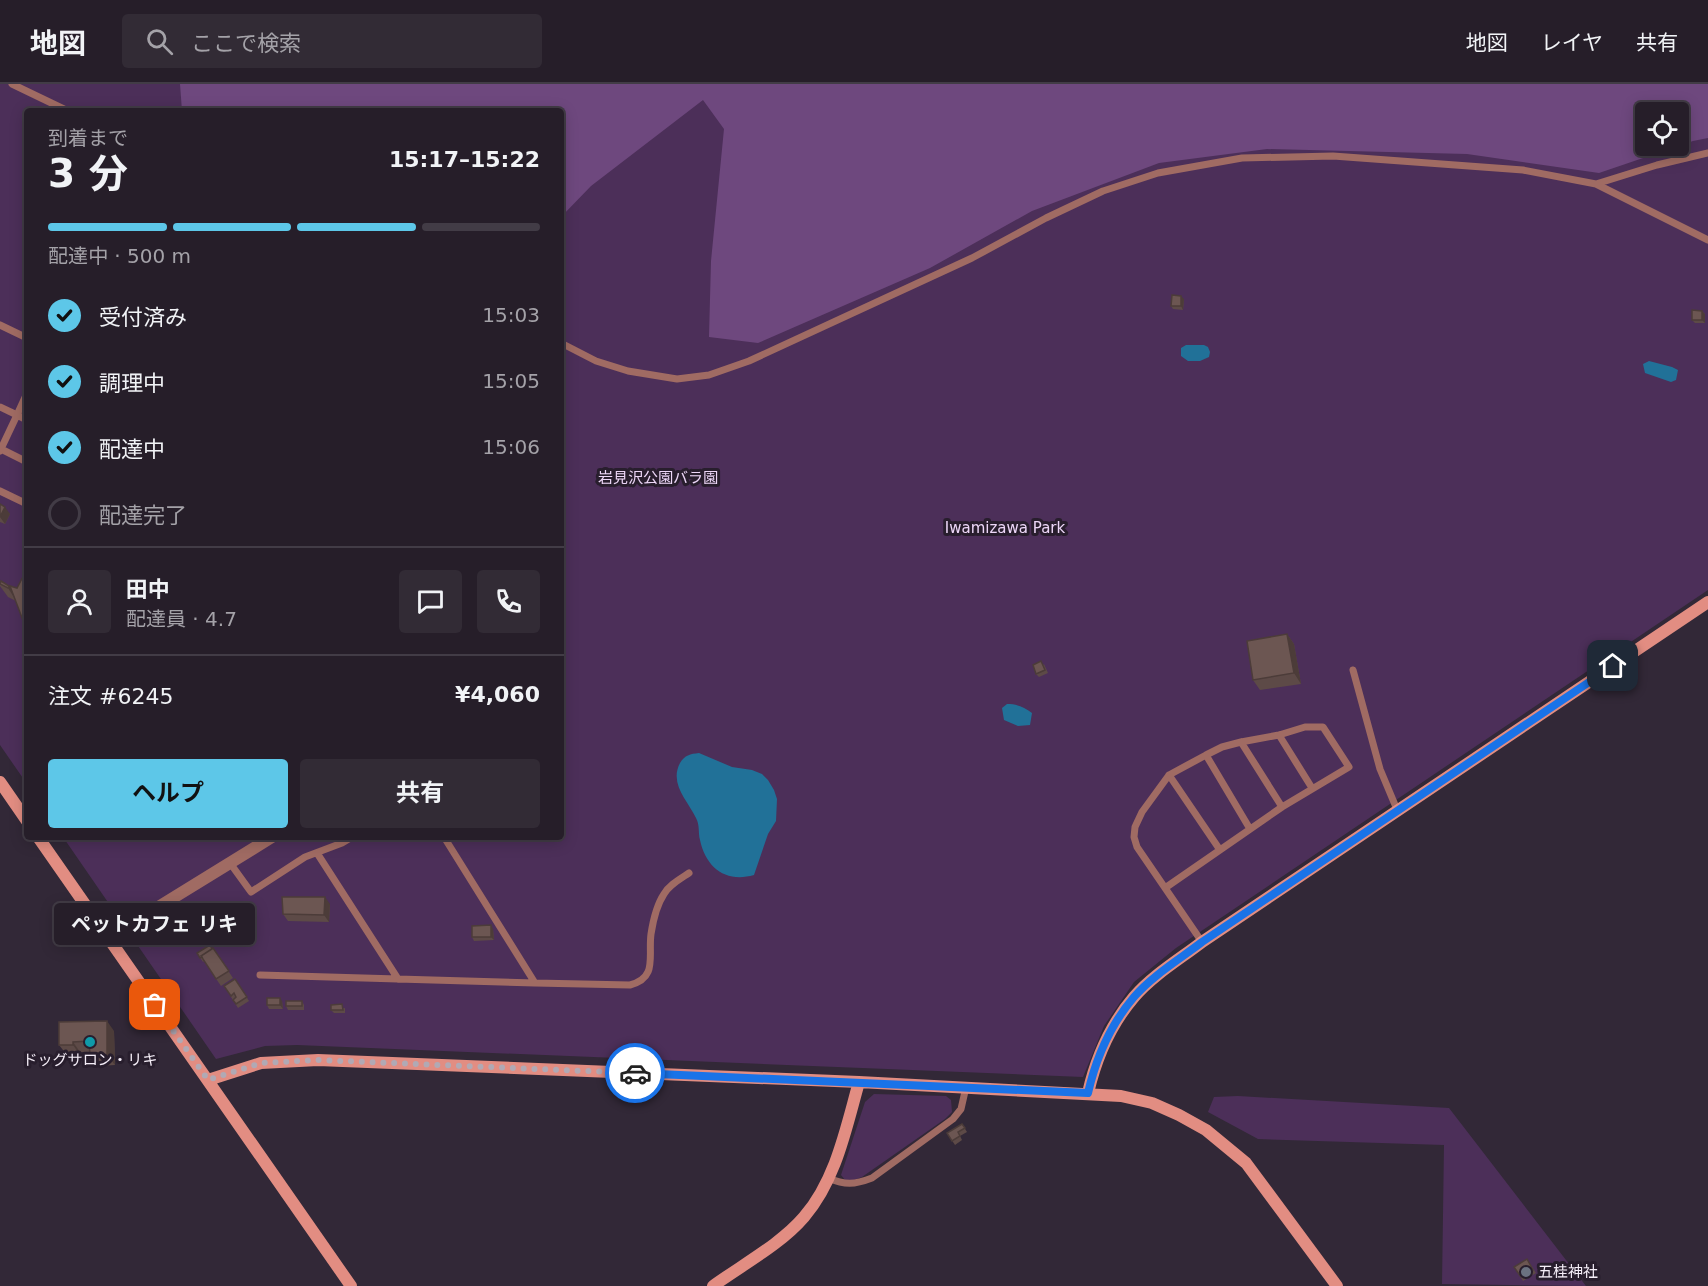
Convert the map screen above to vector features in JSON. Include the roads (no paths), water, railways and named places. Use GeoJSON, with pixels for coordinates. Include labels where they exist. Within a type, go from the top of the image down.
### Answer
{"type":"FeatureCollection","features":[{"type":"Feature","properties":{"kind":"street"},"geometry":{"type":"LineString","coordinates":[[1088,1093],[1093,1070],[1113,1026],[1134,996],[1154,979],[1202,942],[1708,602]]}},
{"type":"Feature","properties":{"kind":"street"},"geometry":{"type":"LineString","coordinates":[[0,782],[24,817]]}},
{"type":"Feature","properties":{"kind":"street"},"geometry":{"type":"LineString","coordinates":[[40,840],[351,1286]]}},
{"type":"Feature","properties":{"kind":"street"},"geometry":{"type":"LineString","coordinates":[[108,938],[267,840]]}},
{"type":"Feature","properties":{"kind":"street"},"geometry":{"type":"LineString","coordinates":[[208,1080],[261,1063],[318,1060],[860,1082],[1121,1096],[1152,1103],[1179,1115],[1206,1130],[1246,1162],[1337,1286]]}},
{"type":"Feature","properties":{"kind":"street"},"geometry":{"type":"LineString","coordinates":[[713,1286],[783,1236],[803,1218],[828,1178],[836,1159],[860,1082]]}},
{"type":"Feature","properties":{"kind":"lane"},"geometry":{"type":"LineString","coordinates":[[12,84],[62,108]]}},
{"type":"Feature","properties":{"kind":"lane"},"geometry":{"type":"LineString","coordinates":[[1596,184],[1657,165],[1708,153]]}},
{"type":"Feature","properties":{"kind":"lane"},"geometry":{"type":"LineString","coordinates":[[564,345],[596,361],[628,371],[677,379],[709,375],[749,361],[972,258],[1046,218],[1103,191],[1158,173],[1242,158],[1333,156],[1511,169],[1596,184],[1708,240]]}},
{"type":"Feature","properties":{"kind":"lane"},"geometry":{"type":"LineString","coordinates":[[0,325],[24,337]]}},
{"type":"Feature","properties":{"kind":"lane"},"geometry":{"type":"LineString","coordinates":[[24,400],[0,450],[24,461]]}},
{"type":"Feature","properties":{"kind":"lane"},"geometry":{"type":"LineString","coordinates":[[0,407],[24,418]]}},
{"type":"Feature","properties":{"kind":"lane"},"geometry":{"type":"LineString","coordinates":[[0,491],[24,503]]}},
{"type":"Feature","properties":{"kind":"lane"},"geometry":{"type":"LineString","coordinates":[[1353,670],[1380,769],[1398,812]]}},
{"type":"Feature","properties":{"kind":"lane"},"geometry":{"type":"LineString","coordinates":[[1165,888],[1282,807],[1348,767],[1323,727],[1305,727],[1222,747],[1169,775],[1143,812],[1135,827],[1134,837],[1137,847],[1165,888],[1202,942]]}},
{"type":"Feature","properties":{"kind":"lane"},"geometry":{"type":"LineString","coordinates":[[1279,735],[1312,788]]}},
{"type":"Feature","properties":{"kind":"lane"},"geometry":{"type":"LineString","coordinates":[[1241,742],[1282,807]]}},
{"type":"Feature","properties":{"kind":"lane"},"geometry":{"type":"LineString","coordinates":[[1206,755],[1250,829]]}},
{"type":"Feature","properties":{"kind":"lane"},"geometry":{"type":"LineString","coordinates":[[1169,775],[1220,850]]}},
{"type":"Feature","properties":{"kind":"lane"},"geometry":{"type":"LineString","coordinates":[[230,863],[251,892],[304,857],[345,840]]}},
{"type":"Feature","properties":{"kind":"lane"},"geometry":{"type":"LineString","coordinates":[[446,840],[535,983]]}},
{"type":"Feature","properties":{"kind":"lane"},"geometry":{"type":"LineString","coordinates":[[317,853],[398,979]]}},
{"type":"Feature","properties":{"kind":"lane"},"geometry":{"type":"LineString","coordinates":[[260,975],[630,986],[643,980],[648,974],[651,936],[660,900],[665,891],[689,873]]}},
{"type":"Feature","properties":{"kind":"lane"},"geometry":{"type":"LineString","coordinates":[[828,1178],[845,1184],[856,1184],[872,1178],[953,1119],[960,1108],[966,1087]]}},
{"type":"Feature","properties":{"kind":"water"},"geometry":{"type":"Polygon","coordinates":[[[1186,345],[1208,347],[1209,357],[1200,361],[1188,361],[1181,356],[1181,348],[1186,345]]]}},
{"type":"Feature","properties":{"kind":"water"},"geometry":{"type":"Polygon","coordinates":[[[1649,361],[1678,370],[1676,380],[1671,382],[1645,373],[1643,364],[1649,361]]]}},
{"type":"Feature","properties":{"kind":"water"},"geometry":{"type":"Polygon","coordinates":[[[1007,704],[1020,706],[1032,713],[1030,725],[1018,726],[1004,720],[1002,708],[1007,704]]]}},
{"type":"Feature","properties":{"kind":"water"},"geometry":{"type":"Polygon","coordinates":[[[699,753],[732,767],[762,774],[774,790],[777,799],[776,821],[768,834],[754,875],[735,877],[726,875],[712,865],[703,850],[697,821],[681,792],[677,778],[677,771],[682,760],[688,755],[699,753]]]}},
{"type":"Feature","properties":{"kind":"place","name":"ペットカフェ リキ"},"geometry":{"type":"Point","coordinates":[155,1005]}},
{"type":"Feature","properties":{"kind":"place","name":"ドッグサロン・リキ"},"geometry":{"type":"Point","coordinates":[90,1042]}},
{"type":"Feature","properties":{"kind":"place","name":"五桂神社"},"geometry":{"type":"Point","coordinates":[1526,1272]}},
{"type":"Feature","properties":{"kind":"park label","name":"岩見沢公園バラ園"},"geometry":{"type":"Point","coordinates":[658,478]}},
{"type":"Feature","properties":{"kind":"park label","name":"Iwamizawa Park"},"geometry":{"type":"Point","coordinates":[1005,528]}}]}
